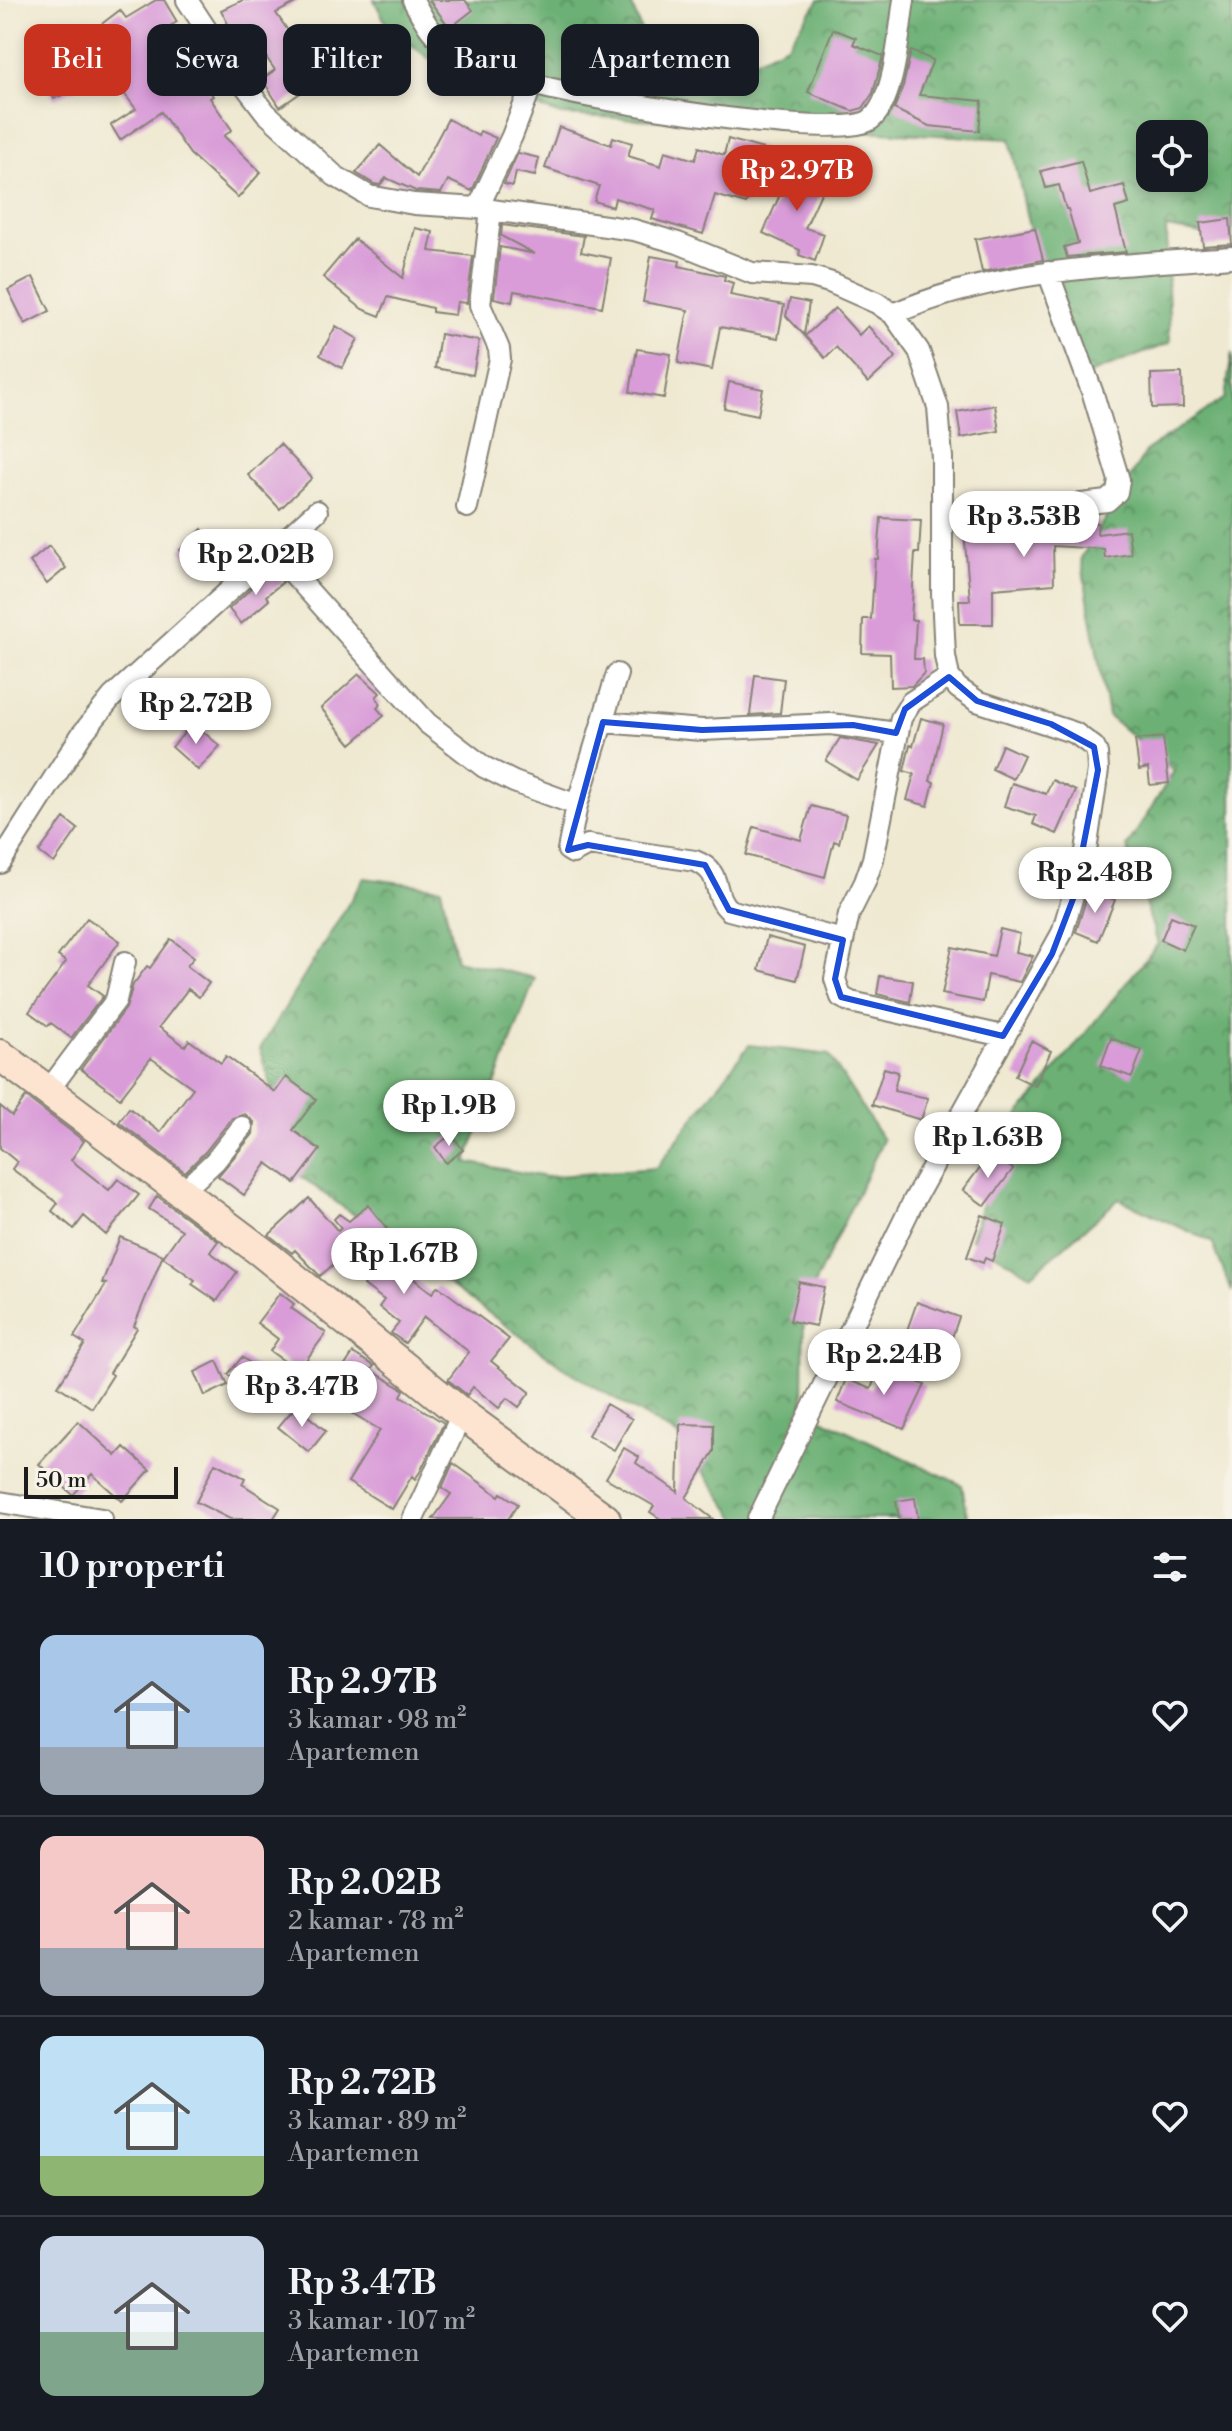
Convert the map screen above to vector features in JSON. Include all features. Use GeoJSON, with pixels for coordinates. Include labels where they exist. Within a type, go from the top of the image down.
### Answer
{"type":"FeatureCollection","features":[{"type":"Feature","properties":{"kind":"street"},"geometry":{"type":"LineString","coordinates":[[187,0],[233,70],[266,113],[335,176],[369,196],[634,230],[678,243],[752,273],[812,277],[832,283],[877,303],[893,314],[919,351],[938,407],[943,608],[949,677],[958,688],[977,701],[1075,733],[1094,747],[1097,753],[1098,770],[1086,851],[1066,922],[1052,954],[1003,1036],[913,1202],[758,1519]]}},
{"type":"Feature","properties":{"kind":"street"},"geometry":{"type":"LineString","coordinates":[[413,0],[427,25]]}},
{"type":"Feature","properties":{"kind":"street"},"geometry":{"type":"LineString","coordinates":[[545,87],[612,102],[793,126],[866,123],[878,114],[886,99],[904,0]]}},
{"type":"Feature","properties":{"kind":"street"},"geometry":{"type":"LineString","coordinates":[[467,507],[500,359],[499,349],[480,305],[485,209],[527,96]]}},
{"type":"Feature","properties":{"kind":"street"},"geometry":{"type":"LineString","coordinates":[[893,314],[963,288],[1048,272],[1232,257]]}},
{"type":"Feature","properties":{"kind":"street"},"geometry":{"type":"LineString","coordinates":[[942,520],[1107,501],[1117,492],[1119,480],[1106,437],[1048,272]]}},
{"type":"Feature","properties":{"kind":"street"},"geometry":{"type":"LineString","coordinates":[[0,863],[43,792],[98,712],[317,511]]}},
{"type":"Feature","properties":{"kind":"street"},"geometry":{"type":"LineString","coordinates":[[273,551],[427,723],[484,767],[514,782],[577,805]]}},
{"type":"Feature","properties":{"kind":"street"},"geometry":{"type":"LineString","coordinates":[[617,674],[577,805],[567,846],[570,852],[588,845],[695,861],[705,865],[716,877],[721,897],[729,910],[843,940]]}},
{"type":"Feature","properties":{"kind":"street"},"geometry":{"type":"LineString","coordinates":[[949,677],[905,709],[896,733],[873,859],[865,882],[852,904],[835,979],[841,997],[851,1002],[1003,1036]]}},
{"type":"Feature","properties":{"kind":"street"},"geometry":{"type":"LineString","coordinates":[[603,722],[702,730],[831,724],[896,733]]}},
{"type":"Feature","properties":{"kind":"street"},"geometry":{"type":"LineString","coordinates":[[48,1091],[116,1000],[125,962]]}},
{"type":"Feature","properties":{"kind":"street"},"geometry":{"type":"LineString","coordinates":[[0,1055],[311,1291],[462,1414],[605,1519]]}},
{"type":"Feature","properties":{"kind":"street"},"geometry":{"type":"LineString","coordinates":[[182,1192],[215,1161],[242,1127]]}},
{"type":"Feature","properties":{"kind":"street"},"geometry":{"type":"LineString","coordinates":[[413,1519],[462,1414]]}},
{"type":"Feature","properties":{"kind":"street"},"geometry":{"type":"LineString","coordinates":[[0,1502],[102,1519]]}},
{"type":"Feature","properties":{"kind":"highlighted area"},"geometry":{"type":"Polygon","coordinates":[[[949,677],[977,701],[1051,724],[1094,747],[1098,770],[1073,899],[1052,954],[1003,1036],[841,997],[835,979],[843,940],[729,910],[705,865],[588,845],[568,850],[603,722],[702,730],[853,725],[896,733],[905,709],[949,677]]]}},
{"type":"Feature","properties":{"kind":"green space"},"geometry":{"type":"Polygon","coordinates":[[[374,0],[630,0],[639,24],[561,24],[561,96],[759,96],[759,58],[787,45],[819,0],[1232,0],[1232,239],[1166,228],[1170,343],[1079,378],[1037,264],[1010,139],[561,115],[505,96],[545,96],[545,24],[427,24],[427,57],[411,45],[411,24],[386,24],[374,0]]]}},
{"type":"Feature","properties":{"kind":"green space"},"geometry":{"type":"Polygon","coordinates":[[[1232,353],[1232,1292],[1212,1242],[1119,1199],[1031,1275],[971,1239],[1005,1132],[1158,944],[1127,847],[1174,771],[1108,716],[1081,558],[1147,450],[1225,398],[1232,353]]]}},
{"type":"Feature","properties":{"kind":"green space"},"geometry":{"type":"Polygon","coordinates":[[[364,878],[441,888],[456,960],[535,978],[466,1162],[545,1177],[656,1168],[749,1045],[829,1055],[883,1140],[804,1306],[803,1410],[962,1485],[968,1519],[737,1519],[678,1436],[567,1370],[296,1173],[260,1049],[364,878]]]}},
{"type":"Feature","properties":{"kind":"building"},"geometry":{"type":"Polygon","coordinates":[[[156,0],[164,0],[177,22],[147,24],[147,96],[213,96],[210,98],[232,130],[224,136],[261,172],[238,198],[190,154],[161,112],[120,140],[111,125],[136,109],[126,96],[131,96],[131,24],[102,24],[120,10],[126,18],[156,0]]]}},
{"type":"Feature","properties":{"kind":"building"},"geometry":{"type":"Polygon","coordinates":[[[243,0],[301,0],[276,13],[283,24],[283,96],[296,96],[280,107],[267,87],[267,76],[275,70],[267,58],[267,24],[228,24],[221,10],[243,0]]]}},
{"type":"Feature","properties":{"kind":"building"},"geometry":{"type":"Polygon","coordinates":[[[429,0],[465,0],[473,10],[455,24],[447,24],[429,0]]]}},
{"type":"Feature","properties":{"kind":"building"},"geometry":{"type":"Polygon","coordinates":[[[833,29],[856,38],[853,44],[883,56],[873,93],[863,108],[852,111],[808,92],[833,29]]]}},
{"type":"Feature","properties":{"kind":"building"},"geometry":{"type":"Polygon","coordinates":[[[911,51],[933,60],[919,95],[982,101],[979,131],[929,126],[894,109],[911,51]]]}},
{"type":"Feature","properties":{"kind":"building"},"geometry":{"type":"Polygon","coordinates":[[[448,119],[478,136],[480,131],[496,138],[472,191],[448,180],[441,193],[416,191],[386,178],[380,185],[374,184],[356,173],[380,145],[417,177],[448,119]]]}},
{"type":"Feature","properties":{"kind":"building"},"geometry":{"type":"Polygon","coordinates":[[[559,127],[611,145],[613,137],[632,143],[628,156],[661,166],[665,151],[695,160],[699,147],[724,155],[728,139],[763,149],[746,204],[715,195],[703,234],[652,219],[655,210],[615,198],[613,207],[594,201],[599,186],[545,168],[559,127]]]}},
{"type":"Feature","properties":{"kind":"building"},"geometry":{"type":"Polygon","coordinates":[[[518,153],[539,158],[535,176],[516,172],[513,186],[504,184],[518,153]]]}},
{"type":"Feature","properties":{"kind":"building"},"geometry":{"type":"Polygon","coordinates":[[[1081,161],[1090,194],[1124,185],[1129,204],[1115,208],[1126,252],[1067,257],[1064,247],[1078,243],[1068,209],[1059,185],[1046,188],[1041,171],[1081,161]]]}},
{"type":"Feature","properties":{"kind":"building"},"geometry":{"type":"Polygon","coordinates":[[[793,165],[827,180],[805,228],[824,234],[815,261],[799,255],[800,250],[763,233],[793,165]]]}},
{"type":"Feature","properties":{"kind":"building"},"geometry":{"type":"Polygon","coordinates":[[[1230,219],[1232,244],[1203,246],[1200,223],[1230,219]]]}},
{"type":"Feature","properties":{"kind":"building"},"geometry":{"type":"Polygon","coordinates":[[[502,225],[584,236],[581,252],[611,258],[602,307],[514,291],[512,302],[494,298],[500,247],[535,254],[501,236],[502,225]]]}},
{"type":"Feature","properties":{"kind":"building"},"geometry":{"type":"Polygon","coordinates":[[[415,228],[433,232],[429,251],[473,256],[467,303],[457,302],[455,315],[432,312],[432,308],[388,297],[380,316],[362,309],[323,277],[355,239],[403,278],[415,228]]]}},
{"type":"Feature","properties":{"kind":"building"},"geometry":{"type":"Polygon","coordinates":[[[1035,228],[1043,260],[982,272],[975,239],[1035,228]]]}},
{"type":"Feature","properties":{"kind":"building"},"geometry":{"type":"Polygon","coordinates":[[[651,256],[680,261],[679,266],[725,276],[724,280],[733,283],[730,295],[784,305],[778,338],[720,327],[712,370],[678,363],[688,310],[643,302],[651,256]]]}},
{"type":"Feature","properties":{"kind":"building"},"geometry":{"type":"Polygon","coordinates":[[[33,277],[50,311],[25,324],[8,290],[33,277]]]}},
{"type":"Feature","properties":{"kind":"building"},"geometry":{"type":"Polygon","coordinates":[[[790,299],[809,303],[804,335],[786,316],[790,299]]]}},
{"type":"Feature","properties":{"kind":"building"},"geometry":{"type":"Polygon","coordinates":[[[835,308],[859,335],[868,326],[896,357],[868,383],[836,347],[825,358],[805,336],[835,308]]]}},
{"type":"Feature","properties":{"kind":"building"},"geometry":{"type":"Polygon","coordinates":[[[336,326],[358,339],[342,368],[320,355],[336,326]]]}},
{"type":"Feature","properties":{"kind":"building"},"geometry":{"type":"Polygon","coordinates":[[[440,334],[479,341],[473,375],[435,368],[440,334]]]}},
{"type":"Feature","properties":{"kind":"building"},"geometry":{"type":"Polygon","coordinates":[[[637,349],[671,354],[664,398],[630,392],[637,349]]]}},
{"type":"Feature","properties":{"kind":"building"},"geometry":{"type":"Polygon","coordinates":[[[1182,373],[1183,407],[1152,408],[1151,374],[1182,373]]]}},
{"type":"Feature","properties":{"kind":"building"},"geometry":{"type":"Polygon","coordinates":[[[729,382],[763,389],[758,415],[724,408],[729,382]]]}},
{"type":"Feature","properties":{"kind":"building"},"geometry":{"type":"Polygon","coordinates":[[[995,405],[999,431],[961,438],[957,412],[995,405]]]}},
{"type":"Feature","properties":{"kind":"building"},"geometry":{"type":"Polygon","coordinates":[[[280,444],[312,478],[280,509],[248,475],[280,444]]]}},
{"type":"Feature","properties":{"kind":"building"},"geometry":{"type":"Polygon","coordinates":[[[881,518],[921,520],[919,553],[915,553],[911,620],[916,620],[914,659],[923,659],[924,673],[912,686],[891,687],[890,654],[862,653],[863,619],[871,619],[881,518]]]}},
{"type":"Feature","properties":{"kind":"building"},"geometry":{"type":"Polygon","coordinates":[[[1065,522],[1098,523],[1097,534],[1128,530],[1131,554],[1105,558],[1104,549],[1053,546],[1054,584],[993,589],[993,624],[960,624],[959,600],[970,600],[964,531],[1065,522]]]}},
{"type":"Feature","properties":{"kind":"building"},"geometry":{"type":"Polygon","coordinates":[[[202,529],[222,549],[200,571],[180,550],[202,529]]]}},
{"type":"Feature","properties":{"kind":"building"},"geometry":{"type":"Polygon","coordinates":[[[49,546],[66,568],[47,584],[30,562],[49,546]]]}},
{"type":"Feature","properties":{"kind":"building"},"geometry":{"type":"Polygon","coordinates":[[[272,569],[283,582],[266,596],[269,600],[241,624],[229,609],[272,569]]]}},
{"type":"Feature","properties":{"kind":"building"},"geometry":{"type":"Polygon","coordinates":[[[359,674],[380,693],[376,697],[381,704],[377,708],[384,716],[351,744],[321,708],[359,674]]]}},
{"type":"Feature","properties":{"kind":"building"},"geometry":{"type":"Polygon","coordinates":[[[755,675],[784,679],[780,713],[750,715],[755,675]]]}},
{"type":"Feature","properties":{"kind":"building"},"geometry":{"type":"Polygon","coordinates":[[[921,718],[943,724],[930,781],[934,782],[928,806],[907,800],[914,774],[904,771],[921,718]]]}},
{"type":"Feature","properties":{"kind":"building"},"geometry":{"type":"Polygon","coordinates":[[[193,723],[220,746],[198,770],[172,747],[193,723]]]}},
{"type":"Feature","properties":{"kind":"building"},"geometry":{"type":"Polygon","coordinates":[[[1163,737],[1169,783],[1150,785],[1148,768],[1139,770],[1135,740],[1163,737]]]}},
{"type":"Feature","properties":{"kind":"building"},"geometry":{"type":"Polygon","coordinates":[[[840,738],[879,745],[857,780],[826,761],[840,738]]]}},
{"type":"Feature","properties":{"kind":"building"},"geometry":{"type":"Polygon","coordinates":[[[1002,745],[1024,755],[1013,779],[992,769],[1002,745]]]}},
{"type":"Feature","properties":{"kind":"building"},"geometry":{"type":"Polygon","coordinates":[[[1052,780],[1076,791],[1057,834],[1033,824],[1036,816],[1004,806],[1012,783],[1046,794],[1052,780]]]}},
{"type":"Feature","properties":{"kind":"building"},"geometry":{"type":"Polygon","coordinates":[[[811,806],[846,815],[839,843],[834,841],[825,877],[746,855],[754,827],[801,840],[811,806]]]}},
{"type":"Feature","properties":{"kind":"building"},"geometry":{"type":"Polygon","coordinates":[[[64,818],[78,829],[54,863],[39,852],[64,818]]]}},
{"type":"Feature","properties":{"kind":"building"},"geometry":{"type":"Polygon","coordinates":[[[1089,889],[1115,900],[1098,941],[1076,932],[1089,889]]]}},
{"type":"Feature","properties":{"kind":"building"},"geometry":{"type":"Polygon","coordinates":[[[1171,916],[1194,925],[1183,950],[1161,940],[1171,916]]]}},
{"type":"Feature","properties":{"kind":"building"},"geometry":{"type":"Polygon","coordinates":[[[87,918],[120,941],[88,985],[103,996],[71,1038],[29,1012],[66,962],[58,956],[87,918]]]}},
{"type":"Feature","properties":{"kind":"building"},"geometry":{"type":"Polygon","coordinates":[[[1000,929],[1020,934],[1016,952],[1033,956],[1020,982],[988,975],[983,1002],[942,994],[952,947],[994,956],[1000,929]]]}},
{"type":"Feature","properties":{"kind":"building"},"geometry":{"type":"Polygon","coordinates":[[[767,937],[805,947],[797,980],[759,970],[767,937]]]}},
{"type":"Feature","properties":{"kind":"building"},"geometry":{"type":"Polygon","coordinates":[[[171,939],[194,957],[187,966],[209,983],[199,997],[188,989],[159,1027],[185,1046],[189,1040],[221,1063],[226,1056],[275,1092],[286,1077],[316,1099],[293,1130],[320,1150],[295,1183],[267,1163],[244,1195],[218,1176],[253,1134],[254,1122],[245,1114],[232,1118],[185,1172],[119,1122],[129,1108],[160,1132],[193,1088],[151,1058],[120,1098],[81,1069],[126,1008],[133,985],[171,939]]]}},
{"type":"Feature","properties":{"kind":"building"},"geometry":{"type":"Polygon","coordinates":[[[880,976],[913,981],[910,1002],[877,994],[880,976]]]}},
{"type":"Feature","properties":{"kind":"building"},"geometry":{"type":"Polygon","coordinates":[[[1111,1038],[1142,1050],[1132,1077],[1101,1066],[1111,1038]]]}},
{"type":"Feature","properties":{"kind":"building"},"geometry":{"type":"Polygon","coordinates":[[[1031,1041],[1051,1051],[1035,1086],[1015,1076],[1031,1041]]]}},
{"type":"Feature","properties":{"kind":"building"},"geometry":{"type":"Polygon","coordinates":[[[884,1068],[898,1072],[894,1091],[928,1098],[921,1120],[872,1105],[884,1068]]]}},
{"type":"Feature","properties":{"kind":"building"},"geometry":{"type":"Polygon","coordinates":[[[26,1097],[84,1141],[71,1160],[109,1190],[118,1179],[139,1195],[106,1235],[84,1216],[74,1229],[52,1211],[58,1203],[12,1169],[17,1162],[0,1148],[0,1106],[12,1116],[26,1097]]]}},
{"type":"Feature","properties":{"kind":"building"},"geometry":{"type":"Polygon","coordinates":[[[452,1134],[463,1150],[446,1163],[435,1147],[452,1134]]]}},
{"type":"Feature","properties":{"kind":"building"},"geometry":{"type":"Polygon","coordinates":[[[991,1153],[1013,1169],[985,1206],[963,1190],[991,1153]]]}},
{"type":"Feature","properties":{"kind":"building"},"geometry":{"type":"Polygon","coordinates":[[[157,1196],[218,1241],[210,1252],[237,1272],[217,1301],[192,1284],[195,1280],[163,1257],[182,1230],[149,1209],[157,1196]]]}},
{"type":"Feature","properties":{"kind":"building"},"geometry":{"type":"Polygon","coordinates":[[[309,1198],[338,1231],[341,1228],[334,1219],[339,1214],[349,1221],[368,1205],[387,1228],[373,1240],[408,1266],[404,1271],[432,1293],[438,1286],[509,1339],[491,1361],[530,1392],[519,1407],[507,1398],[499,1408],[473,1387],[467,1395],[448,1380],[469,1352],[424,1317],[405,1343],[391,1333],[399,1323],[379,1307],[384,1300],[364,1285],[377,1268],[356,1245],[320,1276],[295,1250],[292,1253],[269,1235],[309,1198]]]}},
{"type":"Feature","properties":{"kind":"building"},"geometry":{"type":"Polygon","coordinates":[[[982,1215],[1005,1224],[992,1261],[985,1258],[983,1263],[967,1257],[982,1215]]]}},
{"type":"Feature","properties":{"kind":"building"},"geometry":{"type":"Polygon","coordinates":[[[120,1237],[163,1255],[134,1326],[137,1328],[92,1408],[58,1386],[85,1344],[74,1337],[106,1284],[102,1283],[120,1237]]]}},
{"type":"Feature","properties":{"kind":"building"},"geometry":{"type":"Polygon","coordinates":[[[799,1282],[824,1287],[816,1326],[790,1321],[799,1282]]]}},
{"type":"Feature","properties":{"kind":"building"},"geometry":{"type":"Polygon","coordinates":[[[280,1293],[294,1304],[291,1308],[326,1333],[298,1371],[270,1351],[278,1339],[257,1323],[280,1293]]]}},
{"type":"Feature","properties":{"kind":"building"},"geometry":{"type":"Polygon","coordinates":[[[917,1302],[959,1317],[947,1352],[905,1336],[917,1302]]]}},
{"type":"Feature","properties":{"kind":"building"},"geometry":{"type":"Polygon","coordinates":[[[353,1353],[374,1366],[371,1370],[404,1390],[401,1396],[444,1423],[420,1472],[415,1479],[412,1476],[392,1509],[348,1482],[380,1430],[352,1413],[357,1405],[330,1389],[353,1353]]]}},
{"type":"Feature","properties":{"kind":"building"},"geometry":{"type":"Polygon","coordinates":[[[242,1357],[262,1372],[248,1390],[228,1374],[242,1357]]]}},
{"type":"Feature","properties":{"kind":"building"},"geometry":{"type":"Polygon","coordinates":[[[217,1361],[228,1385],[205,1396],[195,1372],[217,1361]]]}},
{"type":"Feature","properties":{"kind":"building"},"geometry":{"type":"Polygon","coordinates":[[[311,1364],[330,1379],[310,1404],[291,1389],[311,1364]]]}},
{"type":"Feature","properties":{"kind":"building"},"geometry":{"type":"Polygon","coordinates":[[[879,1367],[925,1385],[904,1429],[837,1402],[846,1379],[871,1389],[879,1367]]]}},
{"type":"Feature","properties":{"kind":"building"},"geometry":{"type":"Polygon","coordinates":[[[606,1404],[632,1419],[614,1450],[588,1435],[606,1404]]]}},
{"type":"Feature","properties":{"kind":"building"},"geometry":{"type":"Polygon","coordinates":[[[296,1406],[326,1431],[309,1452],[278,1427],[296,1406]]]}},
{"type":"Feature","properties":{"kind":"building"},"geometry":{"type":"Polygon","coordinates":[[[78,1421],[116,1456],[124,1447],[150,1470],[122,1501],[92,1474],[73,1495],[39,1464],[78,1421]]]}},
{"type":"Feature","properties":{"kind":"building"},"geometry":{"type":"Polygon","coordinates":[[[680,1424],[714,1425],[714,1451],[686,1498],[713,1519],[661,1519],[650,1512],[654,1506],[606,1478],[624,1448],[639,1457],[636,1463],[678,1492],[680,1424]]]}},
{"type":"Feature","properties":{"kind":"building"},"geometry":{"type":"Polygon","coordinates":[[[215,1463],[245,1478],[242,1484],[280,1508],[273,1519],[230,1519],[196,1502],[215,1463]]]}},
{"type":"Feature","properties":{"kind":"building"},"geometry":{"type":"Polygon","coordinates":[[[453,1463],[499,1496],[501,1493],[518,1504],[508,1519],[433,1519],[451,1494],[442,1488],[453,1463]]]}},
{"type":"Feature","properties":{"kind":"building"},"geometry":{"type":"Polygon","coordinates":[[[915,1498],[918,1519],[899,1519],[896,1501],[915,1498]]]}}]}
